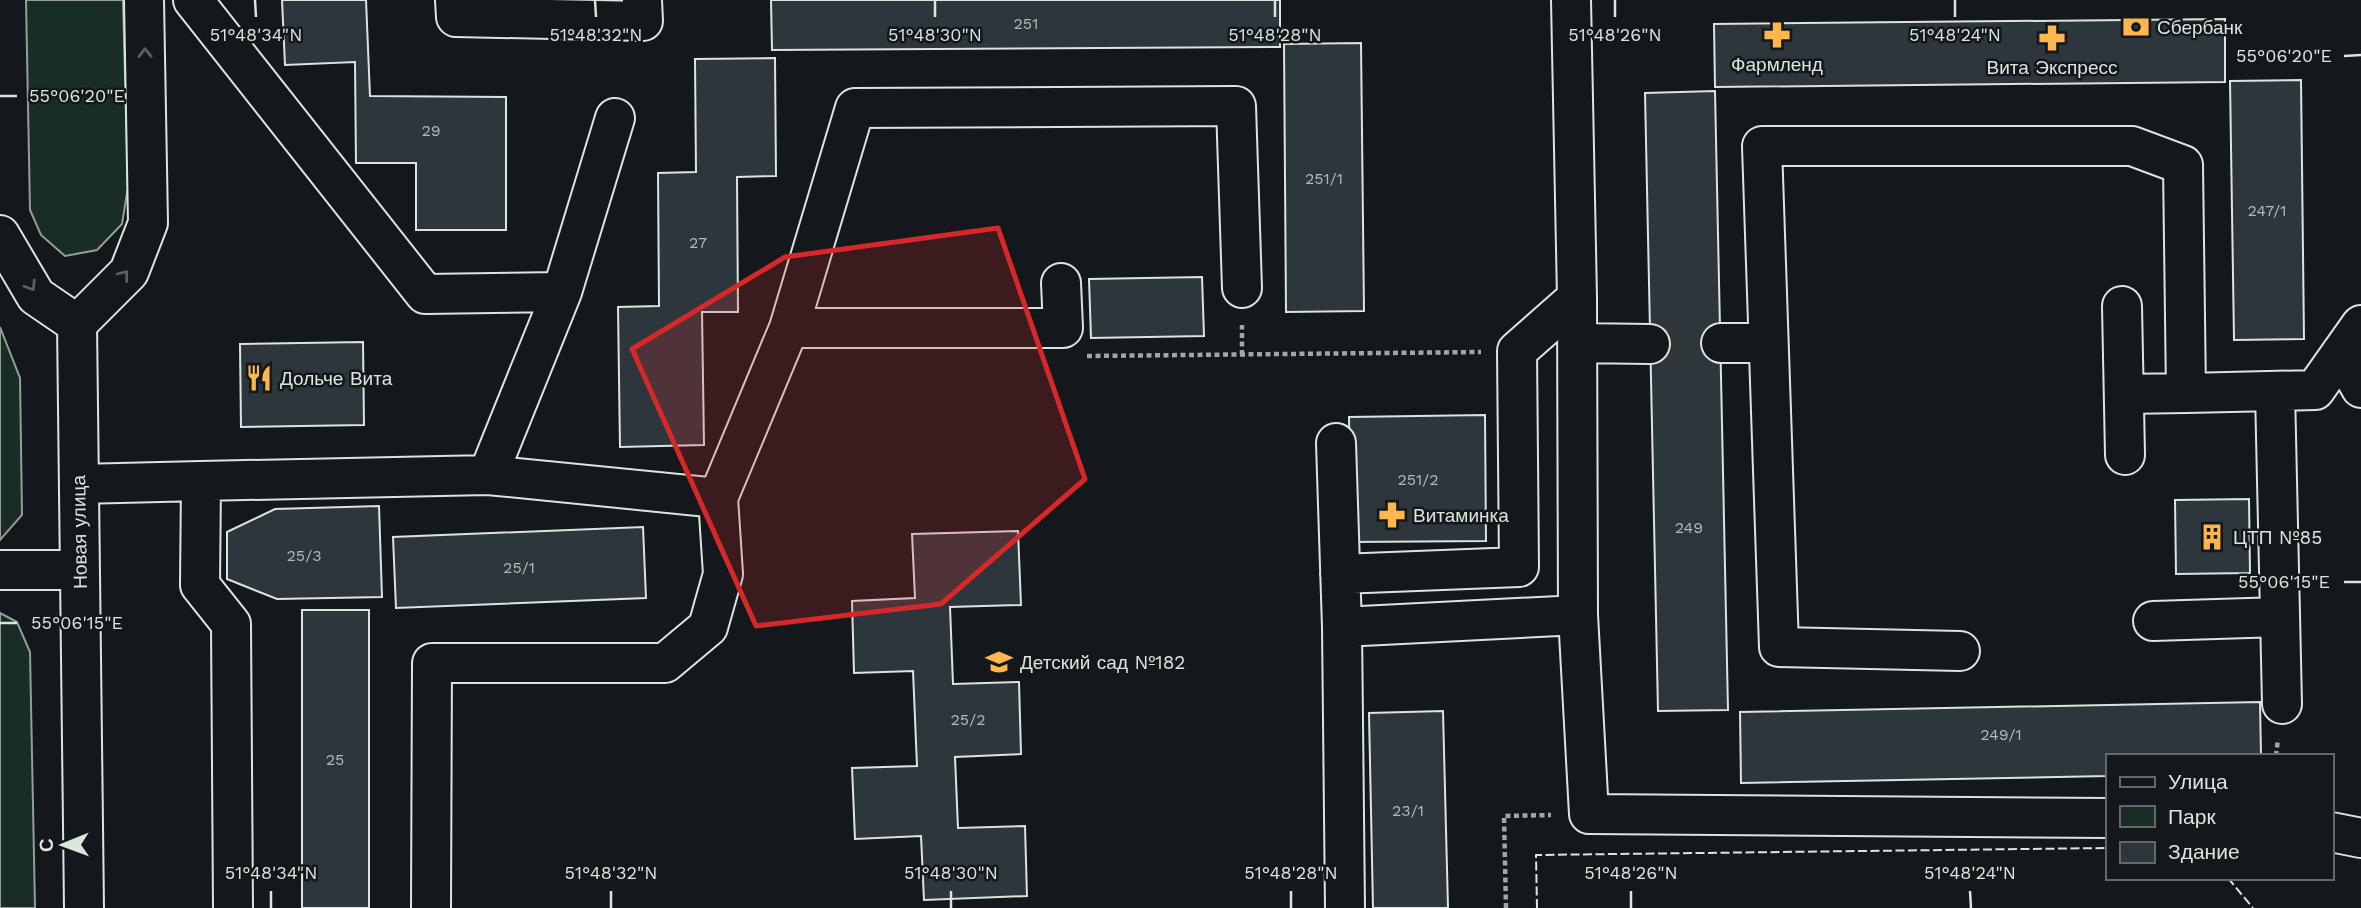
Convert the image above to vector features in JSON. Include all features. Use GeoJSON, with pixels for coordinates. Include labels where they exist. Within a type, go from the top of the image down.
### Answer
{"type":"FeatureCollection","features":[{"type":"Feature","properties":{"kind":"main road"},"geometry":{"type":"LineString","coordinates":[[0,235],[36,296],[77,324],[129,272],[148,223],[144,0]]}},
{"type":"Feature","properties":{"kind":"main road"},"geometry":{"type":"LineString","coordinates":[[193,0],[425,294],[562,292]]}},
{"type":"Feature","properties":{"kind":"main road"},"geometry":{"type":"LineString","coordinates":[[456,0],[456,17],[643,21],[642,0]]}},
{"type":"Feature","properties":{"kind":"main road"},"geometry":{"type":"LineString","coordinates":[[1571,0],[1578,343],[1578,615],[1589,814],[2106,818]]}},
{"type":"Feature","properties":{"kind":"main road"},"geometry":{"type":"LineString","coordinates":[[431,908],[432,663],[665,663],[708,627],[723,575],[718,498],[789,328],[855,108],[1236,106],[1242,288]]}},
{"type":"Feature","properties":{"kind":"main road"},"geometry":{"type":"LineString","coordinates":[[488,475],[562,292],[615,118]]}},
{"type":"Feature","properties":{"kind":"main road"},"geometry":{"type":"LineString","coordinates":[[1960,651],[1779,647],[1762,146],[2132,146],[2183,165],[2186,393]]}},
{"type":"Feature","properties":{"kind":"main road"},"geometry":{"type":"LineString","coordinates":[[789,328],[1063,328],[1061,283]]}},
{"type":"Feature","properties":{"kind":"main road"},"geometry":{"type":"LineString","coordinates":[[1340,573],[1519,567],[1517,351],[1577,298]]}},
{"type":"Feature","properties":{"kind":"main road"},"geometry":{"type":"LineString","coordinates":[[2122,306],[2125,455]]}},
{"type":"Feature","properties":{"kind":"main road","name":"Новая улица"},"geometry":{"type":"LineString","coordinates":[[77,324],[84,908]]}},
{"type":"Feature","properties":{"kind":"main road"},"geometry":{"type":"LineString","coordinates":[[2124,394],[2315,390],[2351,339]]}},
{"type":"Feature","properties":{"kind":"main road"},"geometry":{"type":"LineString","coordinates":[[2351,339],[2361,388]]}},
{"type":"Feature","properties":{"kind":"main road"},"geometry":{"type":"LineString","coordinates":[[1578,343],[1650,344]]}},
{"type":"Feature","properties":{"kind":"main road"},"geometry":{"type":"LineString","coordinates":[[1721,343],[1768,343]]}},
{"type":"Feature","properties":{"kind":"main road"},"geometry":{"type":"LineString","coordinates":[[2275,391],[2282,704]]}},
{"type":"Feature","properties":{"kind":"main road"},"geometry":{"type":"LineString","coordinates":[[1336,443],[1342,627],[1345,908]]}},
{"type":"Feature","properties":{"kind":"main road"},"geometry":{"type":"LineString","coordinates":[[79,484],[488,475],[718,498]]}},
{"type":"Feature","properties":{"kind":"main road"},"geometry":{"type":"LineString","coordinates":[[201,481],[200,585],[231,624],[233,908]]}},
{"type":"Feature","properties":{"kind":"main road"},"geometry":{"type":"LineString","coordinates":[[0,570],[79,570]]}},
{"type":"Feature","properties":{"kind":"main road"},"geometry":{"type":"LineString","coordinates":[[1342,627],[1578,615]]}},
{"type":"Feature","properties":{"kind":"main road"},"geometry":{"type":"LineString","coordinates":[[2153,621],[2280,617]]}},
{"type":"Feature","properties":{"kind":"main road"},"geometry":{"type":"LineString","coordinates":[[2333,832],[2361,838]]}},
{"type":"Feature","properties":{"kind":"path"},"geometry":{"type":"LineString","coordinates":[[1078,356],[1517,351]]}},
{"type":"Feature","properties":{"kind":"path"},"geometry":{"type":"LineString","coordinates":[[1506,908],[1504,816],[1589,814]]}},
{"type":"Feature","properties":{"kind":"highlighted area"},"geometry":{"type":"Polygon","coordinates":[[[998,228],[1085,479],[941,604],[756,626],[632,349],[785,257],[998,228]]]}},
{"type":"Feature","properties":{"kind":"green space"},"geometry":{"type":"Polygon","coordinates":[[[26,0],[123,0],[128,187],[122,224],[97,250],[65,256],[41,235],[30,210],[26,0]]]}},
{"type":"Feature","properties":{"kind":"green space"},"geometry":{"type":"Polygon","coordinates":[[[0,327],[20,378],[22,515],[0,540],[0,327]]]}},
{"type":"Feature","properties":{"kind":"green space"},"geometry":{"type":"Polygon","coordinates":[[[0,613],[17,622],[30,652],[35,908],[0,908],[0,613]]]}},
{"type":"Feature","properties":{"kind":"building"},"geometry":{"type":"Polygon","coordinates":[[[282,0],[366,0],[370,96],[506,97],[506,230],[416,230],[416,163],[356,163],[355,62],[285,65],[282,0]]]}},
{"type":"Feature","properties":{"kind":"building"},"geometry":{"type":"Polygon","coordinates":[[[771,0],[1280,0],[1280,47],[772,50],[771,0]]]}},
{"type":"Feature","properties":{"kind":"building"},"geometry":{"type":"Polygon","coordinates":[[[2225,19],[2225,82],[1715,87],[1714,24],[2225,19]]]}},
{"type":"Feature","properties":{"kind":"building"},"geometry":{"type":"Polygon","coordinates":[[[1361,43],[1364,311],[1286,312],[1284,44],[1361,43]]]}},
{"type":"Feature","properties":{"kind":"building"},"geometry":{"type":"Polygon","coordinates":[[[775,58],[776,176],[737,177],[738,312],[702,312],[704,445],[620,447],[618,307],[659,306],[658,173],[696,172],[695,59],[775,58]]]}},
{"type":"Feature","properties":{"kind":"building"},"geometry":{"type":"Polygon","coordinates":[[[2301,80],[2304,339],[2234,340],[2230,81],[2301,80]]]}},
{"type":"Feature","properties":{"kind":"building"},"geometry":{"type":"Polygon","coordinates":[[[1715,91],[1728,710],[1658,711],[1645,93],[1715,91]]]}},
{"type":"Feature","properties":{"kind":"building"},"geometry":{"type":"Polygon","coordinates":[[[1202,277],[1204,336],[1091,338],[1089,279],[1202,277]]]}},
{"type":"Feature","properties":{"kind":"building"},"geometry":{"type":"Polygon","coordinates":[[[363,342],[364,425],[241,427],[240,344],[363,342]]]}},
{"type":"Feature","properties":{"kind":"building"},"geometry":{"type":"Polygon","coordinates":[[[1485,415],[1486,541],[1351,542],[1349,417],[1485,415]]]}},
{"type":"Feature","properties":{"kind":"building","name":"ЦТП №85"},"geometry":{"type":"Polygon","coordinates":[[[2249,499],[2250,573],[2176,574],[2175,500],[2249,499]]]}},
{"type":"Feature","properties":{"kind":"building"},"geometry":{"type":"Polygon","coordinates":[[[379,506],[382,597],[277,599],[227,579],[227,532],[275,509],[379,506]]]}},
{"type":"Feature","properties":{"kind":"building"},"geometry":{"type":"Polygon","coordinates":[[[643,527],[646,598],[396,608],[393,537],[643,527]]]}},
{"type":"Feature","properties":{"kind":"building"},"geometry":{"type":"Polygon","coordinates":[[[1018,531],[1021,605],[950,607],[953,684],[1019,682],[1021,754],[955,757],[958,828],[1025,826],[1027,896],[924,900],[921,836],[855,839],[852,768],[917,766],[913,671],[854,673],[852,601],[915,598],[912,534],[1018,531]]]}},
{"type":"Feature","properties":{"kind":"building"},"geometry":{"type":"Polygon","coordinates":[[[302,610],[369,610],[369,908],[302,908],[302,610]]]}},
{"type":"Feature","properties":{"kind":"building"},"geometry":{"type":"Polygon","coordinates":[[[2260,702],[2261,754],[2106,754],[2106,776],[1741,783],[1740,712],[2260,702]]]}},
{"type":"Feature","properties":{"kind":"building"},"geometry":{"type":"Polygon","coordinates":[[[1443,711],[1448,908],[1373,908],[1369,713],[1443,711]]]}},
{"type":"Feature","properties":{"kind":"tunnel"},"geometry":{"type":"LineString","coordinates":[[1650,344],[1721,343]]}},
{"type":"Feature","properties":{"kind":"fence"},"geometry":{"type":"LineString","coordinates":[[1537,908],[1536,855],[2106,848]]}},
{"type":"Feature","properties":{"kind":"fence"},"geometry":{"type":"LineString","coordinates":[[2230,880],[2253,908]]}},
{"type":"Feature","properties":{"kind":"place","name":"Сбербанк"},"geometry":{"type":"Point","coordinates":[2136,27]}},
{"type":"Feature","properties":{"kind":"place","name":"Фармленд"},"geometry":{"type":"Point","coordinates":[1777,35]}},
{"type":"Feature","properties":{"kind":"place","name":"Вита Экспресс"},"geometry":{"type":"Point","coordinates":[2052,38]}},
{"type":"Feature","properties":{"kind":"place","name":"Дольче Вита"},"geometry":{"type":"Point","coordinates":[259,378]}},
{"type":"Feature","properties":{"kind":"place","name":"Витаминка"},"geometry":{"type":"Point","coordinates":[1392,515]}},
{"type":"Feature","properties":{"kind":"place","name":"ЦТП №85"},"geometry":{"type":"Point","coordinates":[2212,537]}},
{"type":"Feature","properties":{"kind":"place","name":"Детский сад №182"},"geometry":{"type":"Point","coordinates":[999,662]}}]}
